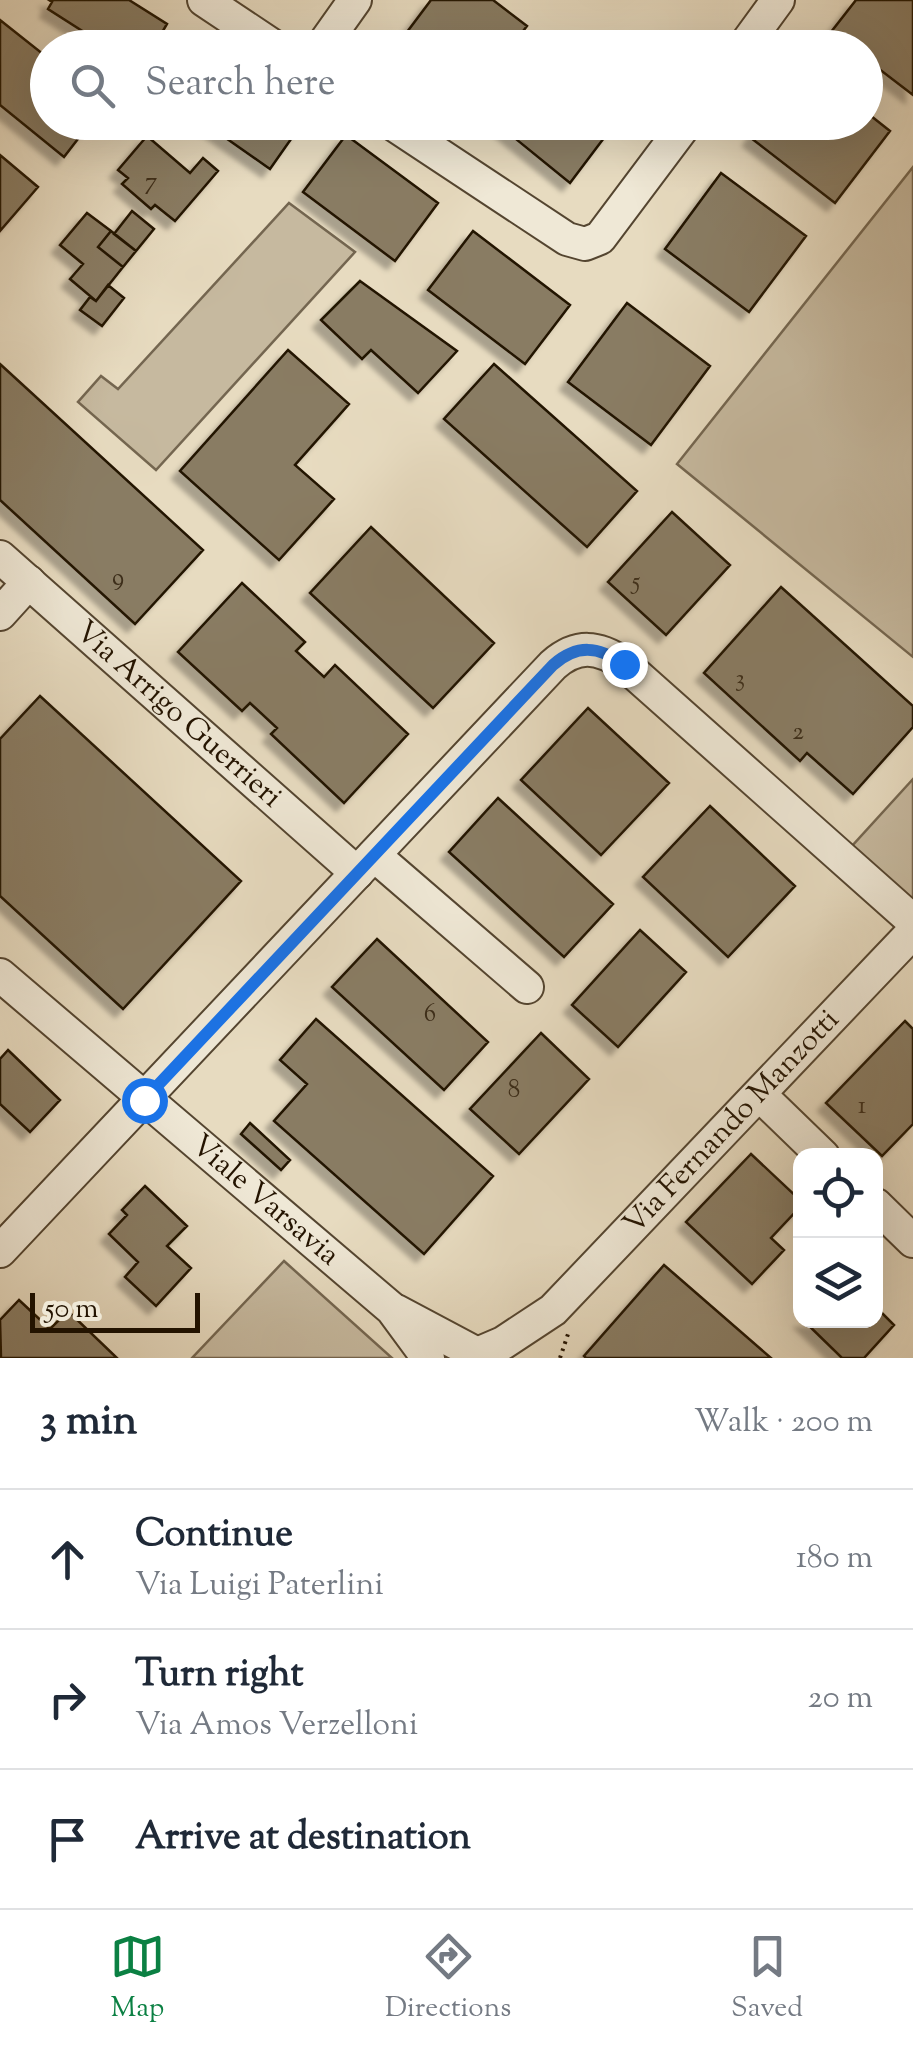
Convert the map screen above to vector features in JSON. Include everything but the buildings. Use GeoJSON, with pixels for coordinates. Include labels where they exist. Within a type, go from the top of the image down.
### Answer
{"type":"FeatureCollection","features":[{"type":"Feature","properties":{"kind":"street"},"geometry":{"type":"LineString","coordinates":[[204,0],[249,30]]}},
{"type":"Feature","properties":{"kind":"street"},"geometry":{"type":"LineString","coordinates":[[334,30],[355,0]]}},
{"type":"Feature","properties":{"kind":"street"},"geometry":{"type":"LineString","coordinates":[[756,30],[778,0]]}},
{"type":"Feature","properties":{"kind":"street"},"geometry":{"type":"LineString","coordinates":[[417,140],[567,239],[585,244],[600,238],[674,140]]}},
{"type":"Feature","properties":{"kind":"street","name":"Via Arrigo Guerrieri"},"geometry":{"type":"LineString","coordinates":[[0,557],[365,864],[527,987]]}},
{"type":"Feature","properties":{"kind":"street"},"geometry":{"type":"LineString","coordinates":[[0,614],[29,582]]}},
{"type":"Feature","properties":{"kind":"street"},"geometry":{"type":"LineString","coordinates":[[0,1251],[553,665],[581,648],[610,654],[624,664],[913,921]]}},
{"type":"Feature","properties":{"kind":"street","name":"Via Fernando Manzotti"},"geometry":{"type":"LineString","coordinates":[[481,1355],[553,1310],[913,932]]}},
{"type":"Feature","properties":{"kind":"street","name":"Viale Varsavia"},"geometry":{"type":"LineString","coordinates":[[0,975],[392,1309],[481,1355]]}},
{"type":"Feature","properties":{"kind":"street"},"geometry":{"type":"LineString","coordinates":[[760,1096],[815,1148]]}},
{"type":"Feature","properties":{"kind":"street"},"geometry":{"type":"LineString","coordinates":[[883,1213],[913,1241]]}},
{"type":"Feature","properties":{"kind":"street","name":"Viale Varsavia"},"geometry":{"type":"LineString","coordinates":[[392,1309],[428,1358]]}},
{"type":"Feature","properties":{"kind":"street","name":"Via Fernando Manzotti"},"geometry":{"type":"LineString","coordinates":[[528,1358],[553,1310]]}},
{"type":"Feature","properties":{"kind":"shaded area"},"geometry":{"type":"Polygon","coordinates":[[[913,167],[913,657],[677,464],[913,167]]]}},
{"type":"Feature","properties":{"kind":"shaded area"},"geometry":{"type":"Polygon","coordinates":[[[289,203],[355,252],[156,470],[78,402],[101,376],[118,389],[289,203]]]}},
{"type":"Feature","properties":{"kind":"shaded area"},"geometry":{"type":"Polygon","coordinates":[[[913,779],[913,902],[852,846],[913,779]]]}},
{"type":"Feature","properties":{"kind":"shaded area"},"geometry":{"type":"Polygon","coordinates":[[[284,1261],[392,1358],[192,1358],[284,1261]]]}},
{"type":"Feature","properties":{"kind":"route"},"geometry":{"type":"LineString","coordinates":[[144,1100],[553,665],[581,648],[610,654],[624,664]]}}]}
